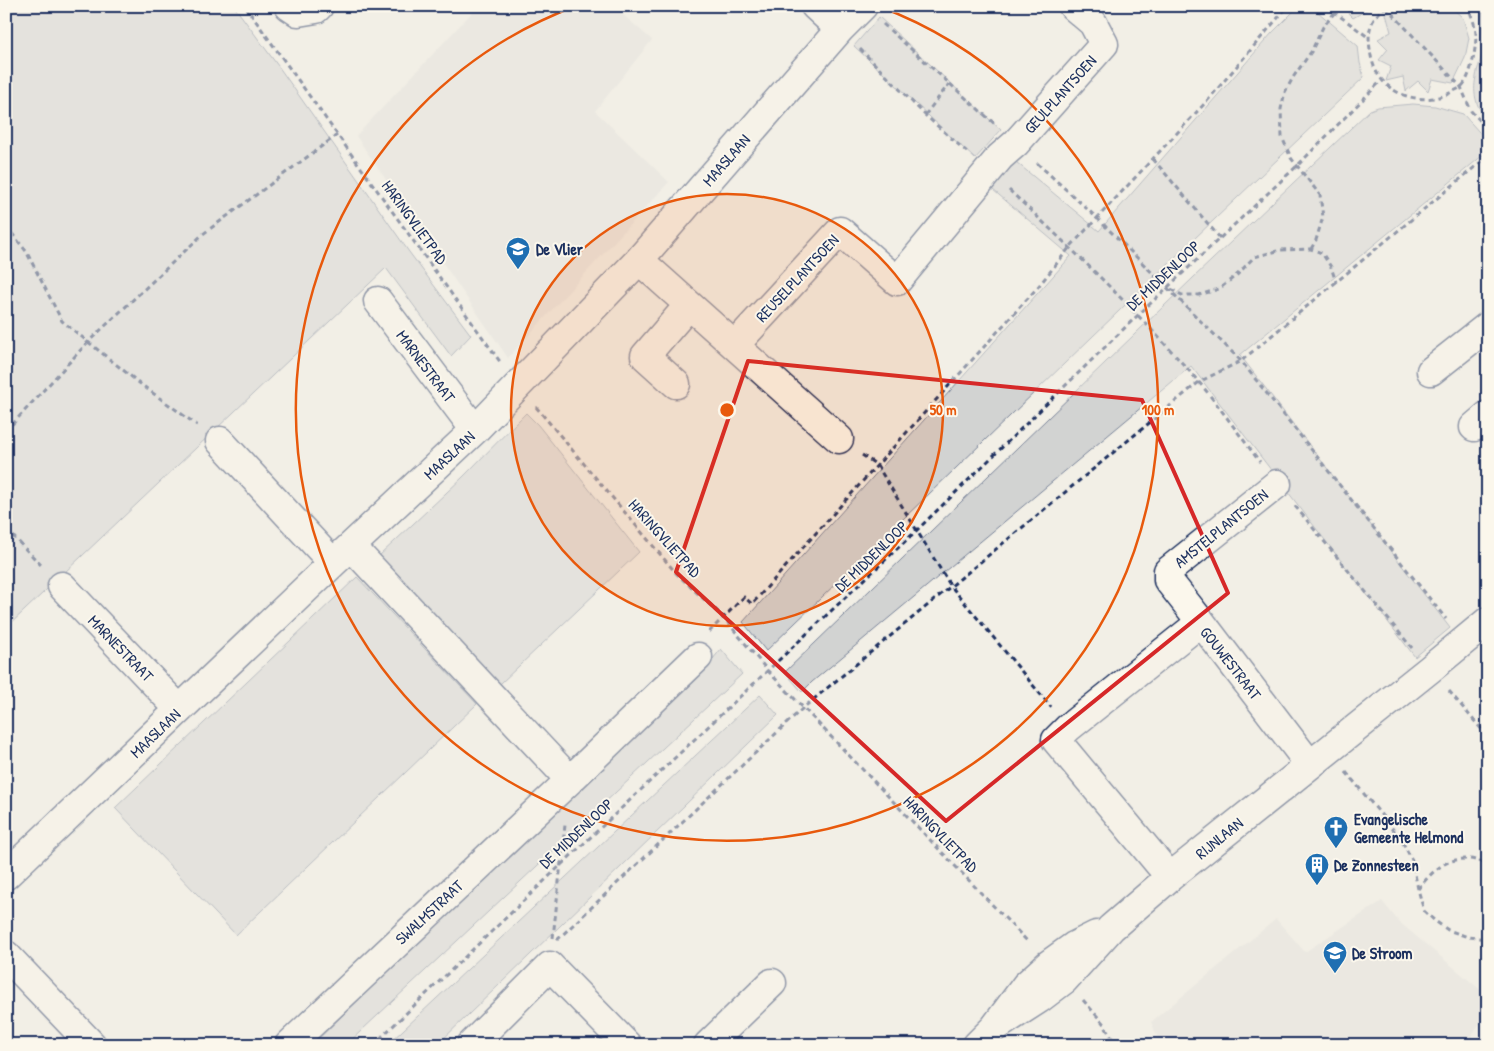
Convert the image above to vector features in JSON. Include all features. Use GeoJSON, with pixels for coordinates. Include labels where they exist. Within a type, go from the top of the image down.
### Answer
{"type":"FeatureCollection","features":[{"type":"Feature","properties":{"kind":"street"},"geometry":{"type":"LineString","coordinates":[[289,6],[298,12],[316,9],[319,6]]}},
{"type":"Feature","properties":{"kind":"street"},"geometry":{"type":"LineString","coordinates":[[815,6],[840,29]]}},
{"type":"Feature","properties":{"kind":"street","name":"GEULPLANTSOEN"},"geometry":{"type":"LineString","coordinates":[[1001,157],[1104,44],[1093,23],[1073,6]]}},
{"type":"Feature","properties":{"kind":"street","name":"MAASLAAN"},"geometry":{"type":"LineString","coordinates":[[11,860],[179,709],[475,430],[639,260],[840,29],[870,13]]}},
{"type":"Feature","properties":{"kind":"street","name":"REUSELPLANTSOEN"},"geometry":{"type":"LineString","coordinates":[[735,345],[840,231],[897,281],[1001,157]]}},
{"type":"Feature","properties":{"kind":"street"},"geometry":{"type":"LineString","coordinates":[[639,260],[839,439]]}},
{"type":"Feature","properties":{"kind":"street","name":"MARNESTRAAT"},"geometry":{"type":"LineString","coordinates":[[378,301],[475,430]]}},
{"type":"Feature","properties":{"kind":"street"},"geometry":{"type":"LineString","coordinates":[[676,384],[645,356],[689,305]]}},
{"type":"Feature","properties":{"kind":"street"},"geometry":{"type":"LineString","coordinates":[[1431,371],[1488,326]]}},
{"type":"Feature","properties":{"kind":"street"},"geometry":{"type":"LineString","coordinates":[[220,441],[342,555],[570,780]]}},
{"type":"Feature","properties":{"kind":"street","name":"AMSTELPLANTSOEN"},"geometry":{"type":"LineString","coordinates":[[1201,622],[1168,580],[1168,571],[1277,484]]}},
{"type":"Feature","properties":{"kind":"street","name":"MARNESTRAAT"},"geometry":{"type":"LineString","coordinates":[[62,586],[179,709]]}},
{"type":"Feature","properties":{"kind":"street","name":"RIJNLAAN"},"geometry":{"type":"LineString","coordinates":[[986,1037],[1040,1000],[1057,972],[1170,877],[1430,669],[1488,620]]}},
{"type":"Feature","properties":{"kind":"street","name":"GOUWESTRAAT"},"geometry":{"type":"LineString","coordinates":[[1068,728],[1201,622],[1319,757]]}},
{"type":"Feature","properties":{"kind":"street","name":"SWALMSTRAAT"},"geometry":{"type":"LineString","coordinates":[[289,1045],[570,780],[698,656]]}},
{"type":"Feature","properties":{"kind":"street"},"geometry":{"type":"LineString","coordinates":[[1068,728],[1056,740],[1170,877]]}},
{"type":"Feature","properties":{"kind":"street"},"geometry":{"type":"LineString","coordinates":[[6,955],[92,1045]]}},
{"type":"Feature","properties":{"kind":"street"},"geometry":{"type":"LineString","coordinates":[[470,1045],[550,966],[627,1045]]}},
{"type":"Feature","properties":{"kind":"street"},"geometry":{"type":"LineString","coordinates":[[708,1045],[772,983]]}},
{"type":"Feature","properties":{"kind":"path","name":"HARINGVLIETPAD"},"geometry":{"type":"LineString","coordinates":[[244,6],[518,386],[676,573],[724,618],[768,671],[1057,972],[1103,1023],[1116,1045]]}},
{"type":"Feature","properties":{"kind":"path"},"geometry":{"type":"LineString","coordinates":[[724,618],[744,597],[752,604],[1037,288],[1070,247],[1208,100],[1288,6]]}},
{"type":"Feature","properties":{"kind":"path"},"geometry":{"type":"LineString","coordinates":[[1326,6],[1368,37]]}},
{"type":"Feature","properties":{"kind":"path"},"geometry":{"type":"LineString","coordinates":[[1311,249],[1316,240],[1323,217],[1320,195],[1291,158],[1282,137],[1281,109],[1286,92],[1294,76],[1311,52],[1323,27],[1340,6]]}},
{"type":"Feature","properties":{"kind":"path"},"geometry":{"type":"LineString","coordinates":[[1468,6],[1476,34],[1469,74],[1461,87],[1442,97],[1420,99],[1400,94],[1382,80],[1371,60],[1368,37],[1374,17],[1386,7],[1461,87],[1471,111],[1488,129]]}},
{"type":"Feature","properties":{"kind":"path"},"geometry":{"type":"LineString","coordinates":[[870,13],[949,84],[1001,157],[1070,247],[1199,382],[1277,484],[1488,737]]}},
{"type":"Feature","properties":{"kind":"path"},"geometry":{"type":"LineString","coordinates":[[840,29],[925,115],[1001,157],[1098,219],[1168,287],[1241,361],[1463,641]]}},
{"type":"Feature","properties":{"kind":"path","name":"DE MIDDENLOOP"},"geometry":{"type":"LineString","coordinates":[[373,1045],[561,864],[916,531],[1137,316],[1298,165],[1382,80]]}},
{"type":"Feature","properties":{"kind":"path"},"geometry":{"type":"LineString","coordinates":[[925,115],[949,84]]}},
{"type":"Feature","properties":{"kind":"path"},"geometry":{"type":"LineString","coordinates":[[6,431],[88,342],[202,234],[337,135]]}},
{"type":"Feature","properties":{"kind":"path"},"geometry":{"type":"LineString","coordinates":[[570,780],[553,944],[803,708],[950,585],[1199,382],[1241,361],[1488,156]]}},
{"type":"Feature","properties":{"kind":"path"},"geometry":{"type":"LineString","coordinates":[[1153,159],[1220,238]]}},
{"type":"Feature","properties":{"kind":"path"},"geometry":{"type":"LineString","coordinates":[[6,226],[26,251],[62,321],[143,386],[220,441]]}},
{"type":"Feature","properties":{"kind":"path"},"geometry":{"type":"LineString","coordinates":[[1168,287],[1182,295],[1199,295],[1219,289],[1238,274],[1254,257],[1281,250],[1311,249],[1322,253],[1331,267],[1336,282]]}},
{"type":"Feature","properties":{"kind":"path"},"geometry":{"type":"LineString","coordinates":[[839,439],[877,465],[950,585],[1068,728]]}},
{"type":"Feature","properties":{"kind":"path"},"geometry":{"type":"LineString","coordinates":[[6,529],[62,586]]}},
{"type":"Feature","properties":{"kind":"path"},"geometry":{"type":"LineString","coordinates":[[1319,757],[1401,838],[1412,860],[1424,911],[1448,930],[1468,937],[1488,939]]}},
{"type":"Feature","properties":{"kind":"path"},"geometry":{"type":"LineString","coordinates":[[1418,889],[1439,866],[1453,861],[1468,859],[1488,863]]}},
{"type":"Feature","properties":{"kind":"highlighted area"},"geometry":{"type":"Polygon","coordinates":[[[748,361],[1142,400],[1228,593],[946,821],[676,572],[748,361]]]}},
{"type":"Feature","properties":{"kind":"shaded area"},"geometry":{"type":"Polygon","coordinates":[[[6,6],[234,6],[409,252],[471,335],[451,356],[386,268],[6,628],[6,6]]]}},
{"type":"Feature","properties":{"kind":"shaded area","name":"De Vlier"},"geometry":{"type":"Polygon","coordinates":[[[478,6],[613,6],[652,40],[595,111],[669,182],[508,358],[356,136],[478,6]]]}},
{"type":"Feature","properties":{"kind":"shaded area"},"geometry":{"type":"Polygon","coordinates":[[[1299,6],[1311,6],[1358,46],[1364,77],[766,651],[743,622],[1071,256],[986,184],[1010,157],[1099,231],[1272,33],[1299,6]]]}},
{"type":"Feature","properties":{"kind":"shaded area"},"geometry":{"type":"Polygon","coordinates":[[[1341,6],[1373,6],[1353,18],[1341,6]]]}},
{"type":"Feature","properties":{"kind":"shaded area"},"geometry":{"type":"Polygon","coordinates":[[[1402,6],[1450,6],[1463,18],[1469,38],[1465,58],[1453,83],[1432,79],[1428,91],[1418,81],[1406,91],[1403,77],[1386,81],[1391,66],[1379,60],[1388,49],[1378,39],[1391,32],[1386,14],[1402,6]]]}},
{"type":"Feature","properties":{"kind":"shaded area"},"geometry":{"type":"Polygon","coordinates":[[[1483,6],[1488,6],[1488,121],[1478,106],[1475,95],[1475,83],[1482,53],[1483,6]]]}},
{"type":"Feature","properties":{"kind":"shaded area"},"geometry":{"type":"Polygon","coordinates":[[[879,17],[1001,130],[975,159],[854,46],[879,17]]]}},
{"type":"Feature","properties":{"kind":"shaded area"},"geometry":{"type":"Polygon","coordinates":[[[1413,104],[1435,106],[1463,114],[1488,142],[1488,151],[1240,355],[1450,628],[1415,657],[1191,366],[802,692],[785,672],[1193,278],[1370,110],[1378,107],[1413,104]]]}},
{"type":"Feature","properties":{"kind":"shaded area"},"geometry":{"type":"Polygon","coordinates":[[[526,413],[538,425],[639,552],[500,684],[379,556],[463,477],[526,413]]]}},
{"type":"Feature","properties":{"kind":"shaded area"},"geometry":{"type":"Polygon","coordinates":[[[357,577],[477,704],[236,935],[115,808],[357,577]]]}},
{"type":"Feature","properties":{"kind":"shaded area"},"geometry":{"type":"Polygon","coordinates":[[[721,649],[742,674],[346,1045],[312,1045],[559,806],[696,680],[721,649]]]}},
{"type":"Feature","properties":{"kind":"shaded area"},"geometry":{"type":"Polygon","coordinates":[[[760,695],[778,715],[437,1045],[387,1045],[760,695]]]}},
{"type":"Feature","properties":{"kind":"shaded area","name":"De Stroom"},"geometry":{"type":"Polygon","coordinates":[[[1382,901],[1399,922],[1488,996],[1488,1009],[1467,1045],[1161,1045],[1151,1022],[1276,919],[1305,952],[1382,901]]]}},
{"type":"Feature","properties":{"kind":"place","name":"De Vlier"},"geometry":{"type":"Point","coordinates":[518,270]}},
{"type":"Feature","properties":{"kind":"place","name":"Evangelische Gemeente Helmond"},"geometry":{"type":"Point","coordinates":[1336,849]}},
{"type":"Feature","properties":{"kind":"place","name":"De Zonnesteen"},"geometry":{"type":"Point","coordinates":[1317,886]}},
{"type":"Feature","properties":{"kind":"place","name":"De Stroom"},"geometry":{"type":"Point","coordinates":[1335,974]}}]}
